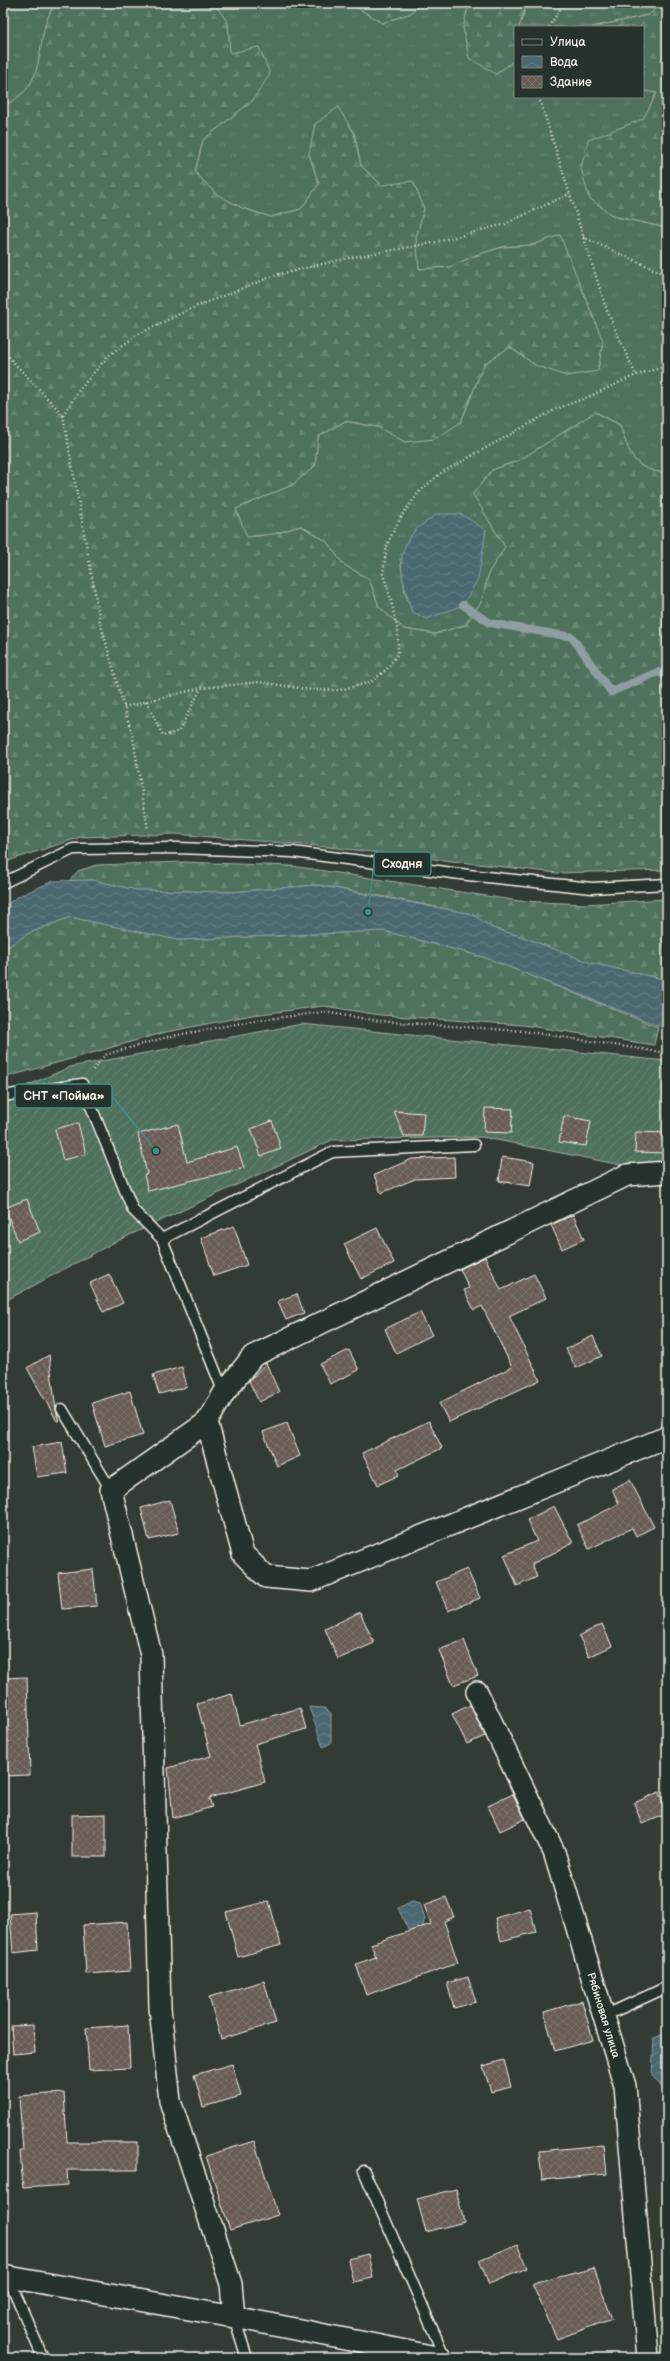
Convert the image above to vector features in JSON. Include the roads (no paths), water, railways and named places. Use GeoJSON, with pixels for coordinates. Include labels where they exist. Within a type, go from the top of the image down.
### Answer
{"type":"FeatureCollection","features":[{"type":"Feature","properties":{"kind":"street"},"geometry":{"type":"LineString","coordinates":[[234,2317],[231,2284],[170,2101],[160,2008],[150,1655],[111,1490],[207,1422],[224,1393],[253,1356],[627,1175],[667,1172]]}},
{"type":"Feature","properties":{"kind":"street"},"geometry":{"type":"LineString","coordinates":[[207,1422],[243,1554],[266,1578],[311,1581],[667,1437]]}},
{"type":"Feature","properties":{"kind":"street","name":"Рябиновая улица"},"geometry":{"type":"LineString","coordinates":[[477,1692],[554,1852],[625,2086],[648,2358]]}},
{"type":"Feature","properties":{"kind":"street"},"geometry":{"type":"LineString","coordinates":[[5,2270],[441,2358]]}},
{"type":"Feature","properties":{"kind":"lane"},"geometry":{"type":"LineString","coordinates":[[3,883],[73,849],[151,848],[293,852],[468,875],[592,888],[667,884]]}},
{"type":"Feature","properties":{"kind":"lane"},"geometry":{"type":"LineString","coordinates":[[3,1096],[82,1084],[133,1210],[162,1239],[224,1393]]}},
{"type":"Feature","properties":{"kind":"lane"},"geometry":{"type":"LineString","coordinates":[[162,1239],[332,1152],[474,1145]]}},
{"type":"Feature","properties":{"kind":"lane"},"geometry":{"type":"LineString","coordinates":[[62,1409],[111,1490]]}},
{"type":"Feature","properties":{"kind":"lane"},"geometry":{"type":"LineString","coordinates":[[604,2016],[667,1987]]}},
{"type":"Feature","properties":{"kind":"lane"},"geometry":{"type":"LineString","coordinates":[[364,2171],[445,2358]]}},
{"type":"Feature","properties":{"kind":"lane"},"geometry":{"type":"LineString","coordinates":[[5,2270],[43,2358]]}},
{"type":"Feature","properties":{"kind":"lane"},"geometry":{"type":"LineString","coordinates":[[234,2317],[247,2358]]}},
{"type":"Feature","properties":{"kind":"water"},"geometry":{"type":"Polygon","coordinates":[[[437,514],[461,514],[486,530],[478,579],[463,605],[427,619],[412,612],[402,572],[402,562],[403,552],[407,542],[415,530],[437,514]]]}},
{"type":"Feature","properties":{"kind":"water"},"geometry":{"type":"Polygon","coordinates":[[[93,880],[136,890],[232,892],[317,885],[472,914],[492,928],[520,936],[591,963],[667,980],[667,1029],[484,957],[384,931],[178,940],[70,917],[27,934],[3,950],[3,907],[19,896],[53,881],[93,880]]]}},
{"type":"Feature","properties":{"kind":"water"},"geometry":{"type":"Polygon","coordinates":[[[309,1707],[324,1708],[331,1713],[331,1743],[323,1747],[309,1707]]]}},
{"type":"Feature","properties":{"kind":"water"},"geometry":{"type":"Polygon","coordinates":[[[412,1901],[420,1903],[425,1918],[422,1929],[409,1932],[398,1908],[412,1901]]]}},
{"type":"Feature","properties":{"kind":"water"},"geometry":{"type":"Polygon","coordinates":[[[662,2035],[667,2038],[667,2094],[652,2075],[654,2038],[662,2035]]]}},
{"type":"Feature","properties":{"kind":"waterway"},"geometry":{"type":"LineString","coordinates":[[463,605],[490,623],[572,637],[611,692],[658,672],[667,676]]}},
{"type":"Feature","properties":{"kind":"place","name":"Сходня"},"geometry":{"type":"Point","coordinates":[368,912]}},
{"type":"Feature","properties":{"kind":"place","name":"СНТ «Пойма»"},"geometry":{"type":"Point","coordinates":[156,1151]}}]}
